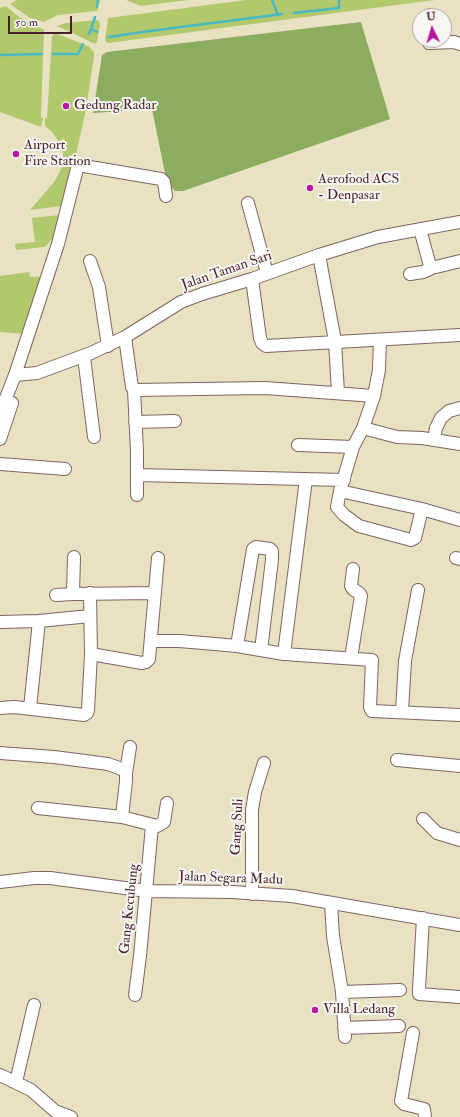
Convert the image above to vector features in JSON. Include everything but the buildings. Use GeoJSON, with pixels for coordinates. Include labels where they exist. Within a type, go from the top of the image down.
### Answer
{"type":"FeatureCollection","features":[{"type":"Feature","properties":{"kind":"street"},"geometry":{"type":"LineString","coordinates":[[0,438],[64,223],[78,165],[161,179],[164,182],[166,196]]}},
{"type":"Feature","properties":{"kind":"street"},"geometry":{"type":"LineString","coordinates":[[248,203],[267,273]]}},
{"type":"Feature","properties":{"kind":"street","name":"Jalan Taman Sari"},"geometry":{"type":"LineString","coordinates":[[18,375],[37,372],[84,357],[125,337],[181,302],[319,255],[378,237],[460,222]]}},
{"type":"Feature","properties":{"kind":"street"},"geometry":{"type":"LineString","coordinates":[[420,229],[428,263],[431,267]]}},
{"type":"Feature","properties":{"kind":"street"},"geometry":{"type":"LineString","coordinates":[[319,255],[335,342],[338,393]]}},
{"type":"Feature","properties":{"kind":"street"},"geometry":{"type":"LineString","coordinates":[[90,261],[99,287],[108,346]]}},
{"type":"Feature","properties":{"kind":"street"},"geometry":{"type":"LineString","coordinates":[[410,274],[423,272],[431,267],[460,261]]}},
{"type":"Feature","properties":{"kind":"street"},"geometry":{"type":"LineString","coordinates":[[252,279],[260,338],[264,344],[269,346],[460,335]]}},
{"type":"Feature","properties":{"kind":"street"},"geometry":{"type":"LineString","coordinates":[[125,337],[132,387],[134,390],[138,475],[137,495]]}},
{"type":"Feature","properties":{"kind":"street"},"geometry":{"type":"LineString","coordinates":[[380,340],[379,370],[374,396],[354,447],[337,507],[339,511],[351,521],[365,529],[409,540],[415,538],[422,509]]}},
{"type":"Feature","properties":{"kind":"street"},"geometry":{"type":"LineString","coordinates":[[84,357],[94,437]]}},
{"type":"Feature","properties":{"kind":"street"},"geometry":{"type":"LineString","coordinates":[[0,412],[18,375]]}},
{"type":"Feature","properties":{"kind":"street"},"geometry":{"type":"LineString","coordinates":[[134,390],[265,388],[374,396]]}},
{"type":"Feature","properties":{"kind":"street"},"geometry":{"type":"LineString","coordinates":[[434,440],[436,428],[445,413],[457,412]]}},
{"type":"Feature","properties":{"kind":"street"},"geometry":{"type":"LineString","coordinates":[[135,422],[175,421]]}},
{"type":"Feature","properties":{"kind":"street"},"geometry":{"type":"LineString","coordinates":[[362,428],[398,437],[460,444]]}},
{"type":"Feature","properties":{"kind":"street"},"geometry":{"type":"LineString","coordinates":[[298,445],[354,447]]}},
{"type":"Feature","properties":{"kind":"street"},"geometry":{"type":"LineString","coordinates":[[0,464],[65,469]]}},
{"type":"Feature","properties":{"kind":"street"},"geometry":{"type":"LineString","coordinates":[[138,475],[306,479],[342,485],[460,520]]}},
{"type":"Feature","properties":{"kind":"street"},"geometry":{"type":"LineString","coordinates":[[284,654],[306,479]]}},
{"type":"Feature","properties":{"kind":"street"},"geometry":{"type":"LineString","coordinates":[[237,646],[253,549],[256,547],[270,549],[272,551],[272,560],[261,650]]}},
{"type":"Feature","properties":{"kind":"street"},"geometry":{"type":"LineString","coordinates":[[73,594],[74,557]]}},
{"type":"Feature","properties":{"kind":"street"},"geometry":{"type":"LineString","coordinates":[[91,654],[142,663],[149,659],[158,558]]}},
{"type":"Feature","properties":{"kind":"street"},"geometry":{"type":"LineString","coordinates":[[351,658],[361,596],[351,587],[353,569]]}},
{"type":"Feature","properties":{"kind":"street"},"geometry":{"type":"LineString","coordinates":[[402,711],[405,661],[418,590]]}},
{"type":"Feature","properties":{"kind":"street"},"geometry":{"type":"LineString","coordinates":[[0,708],[30,708],[84,715],[87,713],[91,654],[90,593]]}},
{"type":"Feature","properties":{"kind":"street"},"geometry":{"type":"LineString","coordinates":[[56,595],[90,593],[155,593]]}},
{"type":"Feature","properties":{"kind":"street"},"geometry":{"type":"LineString","coordinates":[[0,622],[39,621],[90,616]]}},
{"type":"Feature","properties":{"kind":"street"},"geometry":{"type":"LineString","coordinates":[[30,708],[39,621]]}},
{"type":"Feature","properties":{"kind":"street"},"geometry":{"type":"LineString","coordinates":[[151,641],[180,641],[237,646],[284,654],[372,660],[371,710],[460,714]]}},
{"type":"Feature","properties":{"kind":"street"},"geometry":{"type":"LineString","coordinates":[[122,817],[130,747]]}},
{"type":"Feature","properties":{"kind":"street"},"geometry":{"type":"LineString","coordinates":[[0,753],[54,757],[108,764],[122,769],[126,773]]}},
{"type":"Feature","properties":{"kind":"street"},"geometry":{"type":"LineString","coordinates":[[397,760],[460,766]]}},
{"type":"Feature","properties":{"kind":"street","name":"Gang Suli"},"geometry":{"type":"LineString","coordinates":[[252,894],[252,810],[255,792],[264,763]]}},
{"type":"Feature","properties":{"kind":"street"},"geometry":{"type":"LineString","coordinates":[[38,808],[122,817],[152,826],[159,826],[164,822],[167,803]]}},
{"type":"Feature","properties":{"kind":"street"},"geometry":{"type":"LineString","coordinates":[[423,818],[437,833],[460,840]]}},
{"type":"Feature","properties":{"kind":"street","name":"Gang Kecubung"},"geometry":{"type":"LineString","coordinates":[[135,995],[147,891],[152,826]]}},
{"type":"Feature","properties":{"kind":"street","name":"Jalan Segara Madu"},"geometry":{"type":"LineString","coordinates":[[0,882],[34,878],[50,878],[147,891],[292,896],[460,925]]}},
{"type":"Feature","properties":{"kind":"street"},"geometry":{"type":"LineString","coordinates":[[331,903],[333,936],[342,992],[344,1032],[399,1026]]}},
{"type":"Feature","properties":{"kind":"street"},"geometry":{"type":"LineString","coordinates":[[423,918],[418,989],[419,994],[460,997]]}},
{"type":"Feature","properties":{"kind":"street"},"geometry":{"type":"LineString","coordinates":[[342,992],[400,990]]}},
{"type":"Feature","properties":{"kind":"street"},"geometry":{"type":"LineString","coordinates":[[16,1082],[34,1005]]}},
{"type":"Feature","properties":{"kind":"street"},"geometry":{"type":"LineString","coordinates":[[412,1033],[401,1101],[404,1104],[424,1109],[425,1117]]}},
{"type":"Feature","properties":{"kind":"street"},"geometry":{"type":"LineString","coordinates":[[0,1075],[35,1093],[52,1110],[71,1117]]}},
{"type":"Feature","properties":{"kind":"green space"},"geometry":{"type":"Polygon","coordinates":[[[17,0],[100,0],[97,11],[58,15],[44,22],[30,18],[10,4],[17,0]]]}},
{"type":"Feature","properties":{"kind":"green space"},"geometry":{"type":"Polygon","coordinates":[[[126,0],[188,0],[141,6],[126,0]]]}},
{"type":"Feature","properties":{"kind":"green space"},"geometry":{"type":"Polygon","coordinates":[[[246,0],[434,0],[108,43],[105,41],[108,18],[246,0]]]}},
{"type":"Feature","properties":{"kind":"green space"},"geometry":{"type":"Polygon","coordinates":[[[6,6],[19,17],[44,30],[41,117],[43,118],[41,127],[0,112],[0,8],[6,6]]]}},
{"type":"Feature","properties":{"kind":"green space"},"geometry":{"type":"Polygon","coordinates":[[[99,21],[100,25],[97,42],[95,44],[57,26],[66,23],[99,21]]]}},
{"type":"Feature","properties":{"kind":"green space"},"geometry":{"type":"Polygon","coordinates":[[[361,22],[390,119],[183,191],[175,191],[167,183],[152,109],[93,113],[102,55],[107,52],[361,22]]]}},
{"type":"Feature","properties":{"kind":"green space"},"geometry":{"type":"Polygon","coordinates":[[[55,33],[88,46],[94,52],[94,57],[85,114],[65,204],[61,206],[30,210],[55,181],[63,165],[63,153],[57,139],[45,126],[45,118],[47,118],[52,36],[55,33]]]}},
{"type":"Feature","properties":{"kind":"green space"},"geometry":{"type":"Polygon","coordinates":[[[60,215],[53,241],[51,240],[44,247],[16,250],[15,244],[35,242],[32,218],[60,215]]]}},
{"type":"Feature","properties":{"kind":"green space"},"geometry":{"type":"Polygon","coordinates":[[[29,272],[30,277],[43,276],[26,334],[0,332],[0,276],[29,272]]]}},
{"type":"Feature","properties":{"kind":"waterway"},"geometry":{"type":"LineString","coordinates":[[97,7],[98,0]]}},
{"type":"Feature","properties":{"kind":"waterway"},"geometry":{"type":"LineString","coordinates":[[272,0],[278,15]]}},
{"type":"Feature","properties":{"kind":"waterway"},"geometry":{"type":"LineString","coordinates":[[294,13],[339,8],[339,0]]}},
{"type":"Feature","properties":{"kind":"waterway"},"geometry":{"type":"LineString","coordinates":[[109,37],[282,14]]}},
{"type":"Feature","properties":{"kind":"waterway"},"geometry":{"type":"LineString","coordinates":[[91,29],[95,17]]}},
{"type":"Feature","properties":{"kind":"waterway"},"geometry":{"type":"LineString","coordinates":[[89,34],[91,29],[97,32]]}},
{"type":"Feature","properties":{"kind":"waterway"},"geometry":{"type":"LineString","coordinates":[[53,54],[78,54],[83,44]]}},
{"type":"Feature","properties":{"kind":"waterway"},"geometry":{"type":"LineString","coordinates":[[0,55],[42,54]]}},
{"type":"Feature","properties":{"kind":"place","name":"Gedung Radar"},"geometry":{"type":"Point","coordinates":[66,106]}},
{"type":"Feature","properties":{"kind":"place","name":"Airport Fire Station"},"geometry":{"type":"Point","coordinates":[16,154]}},
{"type":"Feature","properties":{"kind":"place","name":"Aerofood ACS - Denpasar"},"geometry":{"type":"Point","coordinates":[310,188]}},
{"type":"Feature","properties":{"kind":"place","name":"Villa Ledang"},"geometry":{"type":"Point","coordinates":[315,1010]}}]}
